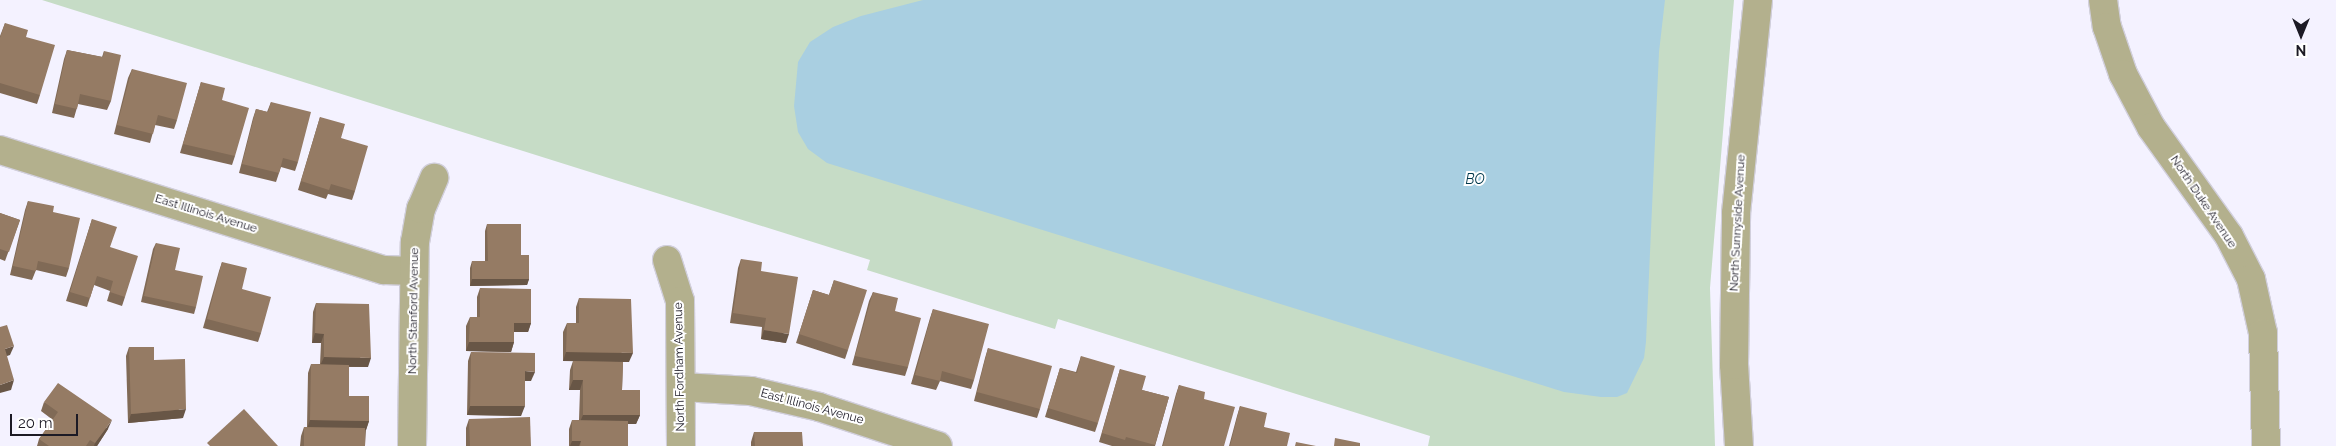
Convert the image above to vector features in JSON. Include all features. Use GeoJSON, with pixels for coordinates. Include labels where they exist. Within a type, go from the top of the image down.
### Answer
{"type":"FeatureCollection","features":[{"type":"Feature","properties":{"kind":"street","name":"North Sunnyside Avenue"},"geometry":{"type":"LineString","coordinates":[[1739,446],[1734,356],[1736,213],[1758,0]]}},
{"type":"Feature","properties":{"kind":"street","name":"North Duke Avenue"},"geometry":{"type":"LineString","coordinates":[[2103,0],[2106,27],[2123,74],[2151,127],[2229,236],[2251,279],[2263,333],[2266,446]]}},
{"type":"Feature","properties":{"kind":"street","name":"East Illinois Avenue"},"geometry":{"type":"LineString","coordinates":[[0,150],[384,270],[414,271]]}},
{"type":"Feature","properties":{"kind":"street","name":"North Stanford Avenue"},"geometry":{"type":"LineString","coordinates":[[412,446],[414,271],[421,209],[434,178]]}},
{"type":"Feature","properties":{"kind":"street","name":"North Fordham Avenue"},"geometry":{"type":"LineString","coordinates":[[667,260],[680,301],[681,446]]}},
{"type":"Feature","properties":{"kind":"street","name":"East Illinois Avenue"},"geometry":{"type":"LineString","coordinates":[[682,386],[750,391],[819,407],[938,446]]}},
{"type":"Feature","properties":{"kind":"green space"},"geometry":{"type":"Polygon","coordinates":[[[42,0],[1734,0],[1710,288],[1715,446],[1428,446],[1430,436],[1058,319],[1055,329],[867,270],[870,260],[42,0]]]}},
{"type":"Feature","properties":{"kind":"water","name":"BO"},"geometry":{"type":"Polygon","coordinates":[[[923,0],[1665,0],[1659,52],[1646,342],[1644,358],[1627,393],[1617,397],[1601,397],[1564,392],[827,163],[808,149],[798,132],[794,106],[798,62],[810,42],[833,27],[861,16],[923,0]]]}},
{"type":"Feature","properties":{"kind":"building"},"geometry":{"type":"Polygon","coordinates":[[[5,23],[28,30],[26,37],[55,45],[40,95],[0,83],[0,38],[5,23]]]}},
{"type":"Feature","properties":{"kind":"building"},"geometry":{"type":"Polygon","coordinates":[[[67,50],[103,57],[104,51],[121,55],[111,101],[80,94],[77,109],[55,104],[67,50]]]}},
{"type":"Feature","properties":{"kind":"building"},"geometry":{"type":"Polygon","coordinates":[[[132,69],[187,83],[177,120],[158,115],[153,134],[117,125],[132,69]]]}},
{"type":"Feature","properties":{"kind":"building"},"geometry":{"type":"Polygon","coordinates":[[[201,82],[225,88],[222,100],[249,108],[235,156],[183,144],[201,82]]]}},
{"type":"Feature","properties":{"kind":"building"},"geometry":{"type":"Polygon","coordinates":[[[271,102],[311,112],[298,162],[283,158],[279,173],[242,164],[256,109],[268,112],[271,102]]]}},
{"type":"Feature","properties":{"kind":"building"},"geometry":{"type":"Polygon","coordinates":[[[320,117],[345,124],[341,138],[368,146],[355,191],[331,184],[329,190],[301,181],[320,117]]]}},
{"type":"Feature","properties":{"kind":"building"},"geometry":{"type":"Polygon","coordinates":[[[28,201],[54,206],[53,212],[80,218],[69,268],[38,261],[36,271],[13,266],[28,201]]]}},
{"type":"Feature","properties":{"kind":"building"},"geometry":{"type":"Polygon","coordinates":[[[0,213],[20,220],[9,252],[0,249],[0,213]]]}},
{"type":"Feature","properties":{"kind":"building"},"geometry":{"type":"Polygon","coordinates":[[[92,219],[117,227],[110,247],[138,256],[125,297],[110,292],[113,281],[97,276],[90,298],[70,292],[92,219]]]}},
{"type":"Feature","properties":{"kind":"building"},"geometry":{"type":"Polygon","coordinates":[[[487,224],[521,224],[521,255],[529,255],[529,279],[472,279],[472,261],[488,261],[487,224]]]}},
{"type":"Feature","properties":{"kind":"building"},"geometry":{"type":"Polygon","coordinates":[[[156,243],[180,248],[175,270],[203,276],[196,307],[144,296],[156,243]]]}},
{"type":"Feature","properties":{"kind":"building"},"geometry":{"type":"Polygon","coordinates":[[[741,259],[762,262],[761,271],[798,277],[789,334],[764,330],[766,318],[733,313],[741,259]]]}},
{"type":"Feature","properties":{"kind":"building"},"geometry":{"type":"Polygon","coordinates":[[[222,262],[247,268],[242,289],[271,297],[261,333],[207,319],[222,262]]]}},
{"type":"Feature","properties":{"kind":"building"},"geometry":{"type":"Polygon","coordinates":[[[834,280],[867,290],[848,350],[799,334],[813,290],[829,295],[834,280]]]}},
{"type":"Feature","properties":{"kind":"building"},"geometry":{"type":"Polygon","coordinates":[[[480,288],[531,289],[531,323],[514,323],[514,342],[469,342],[470,317],[480,317],[480,288]]]}},
{"type":"Feature","properties":{"kind":"building"},"geometry":{"type":"Polygon","coordinates":[[[873,292],[898,298],[895,311],[921,318],[908,367],[855,356],[873,292]]]}},
{"type":"Feature","properties":{"kind":"building"},"geometry":{"type":"Polygon","coordinates":[[[579,298],[631,299],[633,353],[566,352],[567,323],[579,323],[579,298]]]}},
{"type":"Feature","properties":{"kind":"building"},"geometry":{"type":"Polygon","coordinates":[[[316,303],[369,304],[371,358],[324,357],[324,334],[315,333],[316,303]]]}},
{"type":"Feature","properties":{"kind":"building"},"geometry":{"type":"Polygon","coordinates":[[[933,309],[989,324],[974,380],[942,371],[940,381],[915,375],[933,309]]]}},
{"type":"Feature","properties":{"kind":"building"},"geometry":{"type":"Polygon","coordinates":[[[7,325],[14,346],[5,349],[14,380],[0,385],[0,327],[7,325]]]}},
{"type":"Feature","properties":{"kind":"building"},"geometry":{"type":"Polygon","coordinates":[[[129,347],[154,347],[154,360],[185,359],[186,409],[131,414],[129,347]]]}},
{"type":"Feature","properties":{"kind":"building"},"geometry":{"type":"Polygon","coordinates":[[[988,348],[1052,366],[1040,409],[977,392],[988,348]]]}},
{"type":"Feature","properties":{"kind":"building"},"geometry":{"type":"Polygon","coordinates":[[[471,352],[535,353],[535,372],[525,371],[525,406],[470,406],[471,352]]]}},
{"type":"Feature","properties":{"kind":"building"},"geometry":{"type":"Polygon","coordinates":[[[1081,356],[1115,366],[1098,423],[1048,408],[1060,368],[1077,373],[1081,356]]]}},
{"type":"Feature","properties":{"kind":"building"},"geometry":{"type":"Polygon","coordinates":[[[573,361],[623,362],[622,390],[640,390],[640,415],[583,415],[583,380],[573,380],[573,361]]]}},
{"type":"Feature","properties":{"kind":"building"},"geometry":{"type":"Polygon","coordinates":[[[311,364],[349,365],[349,396],[369,396],[369,421],[310,420],[311,364]]]}},
{"type":"Feature","properties":{"kind":"building"},"geometry":{"type":"Polygon","coordinates":[[[1120,369],[1146,376],[1142,390],[1169,397],[1155,445],[1126,437],[1125,440],[1102,433],[1120,369]]]}},
{"type":"Feature","properties":{"kind":"building"},"geometry":{"type":"Polygon","coordinates":[[[58,383],[112,420],[95,443],[90,440],[86,446],[49,446],[39,439],[58,412],[44,402],[58,383]]]}},
{"type":"Feature","properties":{"kind":"building"},"geometry":{"type":"Polygon","coordinates":[[[1179,385],[1205,392],[1204,399],[1235,407],[1224,446],[1163,446],[1179,385]]]}},
{"type":"Feature","properties":{"kind":"building"},"geometry":{"type":"Polygon","coordinates":[[[1240,406],[1267,413],[1264,427],[1290,433],[1287,446],[1230,446],[1240,406]]]}},
{"type":"Feature","properties":{"kind":"building"},"geometry":{"type":"Polygon","coordinates":[[[244,409],[278,446],[210,446],[207,443],[244,409]]]}},
{"type":"Feature","properties":{"kind":"building"},"geometry":{"type":"Polygon","coordinates":[[[530,417],[531,446],[470,446],[469,419],[530,417]]]}},
{"type":"Feature","properties":{"kind":"building"},"geometry":{"type":"Polygon","coordinates":[[[572,420],[628,421],[628,446],[580,446],[581,441],[572,441],[572,420]]]}},
{"type":"Feature","properties":{"kind":"building"},"geometry":{"type":"Polygon","coordinates":[[[304,427],[365,428],[365,446],[304,446],[304,427]]]}},
{"type":"Feature","properties":{"kind":"building"},"geometry":{"type":"Polygon","coordinates":[[[754,432],[802,432],[803,446],[755,446],[754,432]]]}},
{"type":"Feature","properties":{"kind":"building"},"geometry":{"type":"Polygon","coordinates":[[[1335,438],[1360,443],[1360,446],[1334,446],[1335,438]]]}},
{"type":"Feature","properties":{"kind":"building"},"geometry":{"type":"Polygon","coordinates":[[[1296,442],[1316,446],[1295,446],[1296,442]]]}}]}
